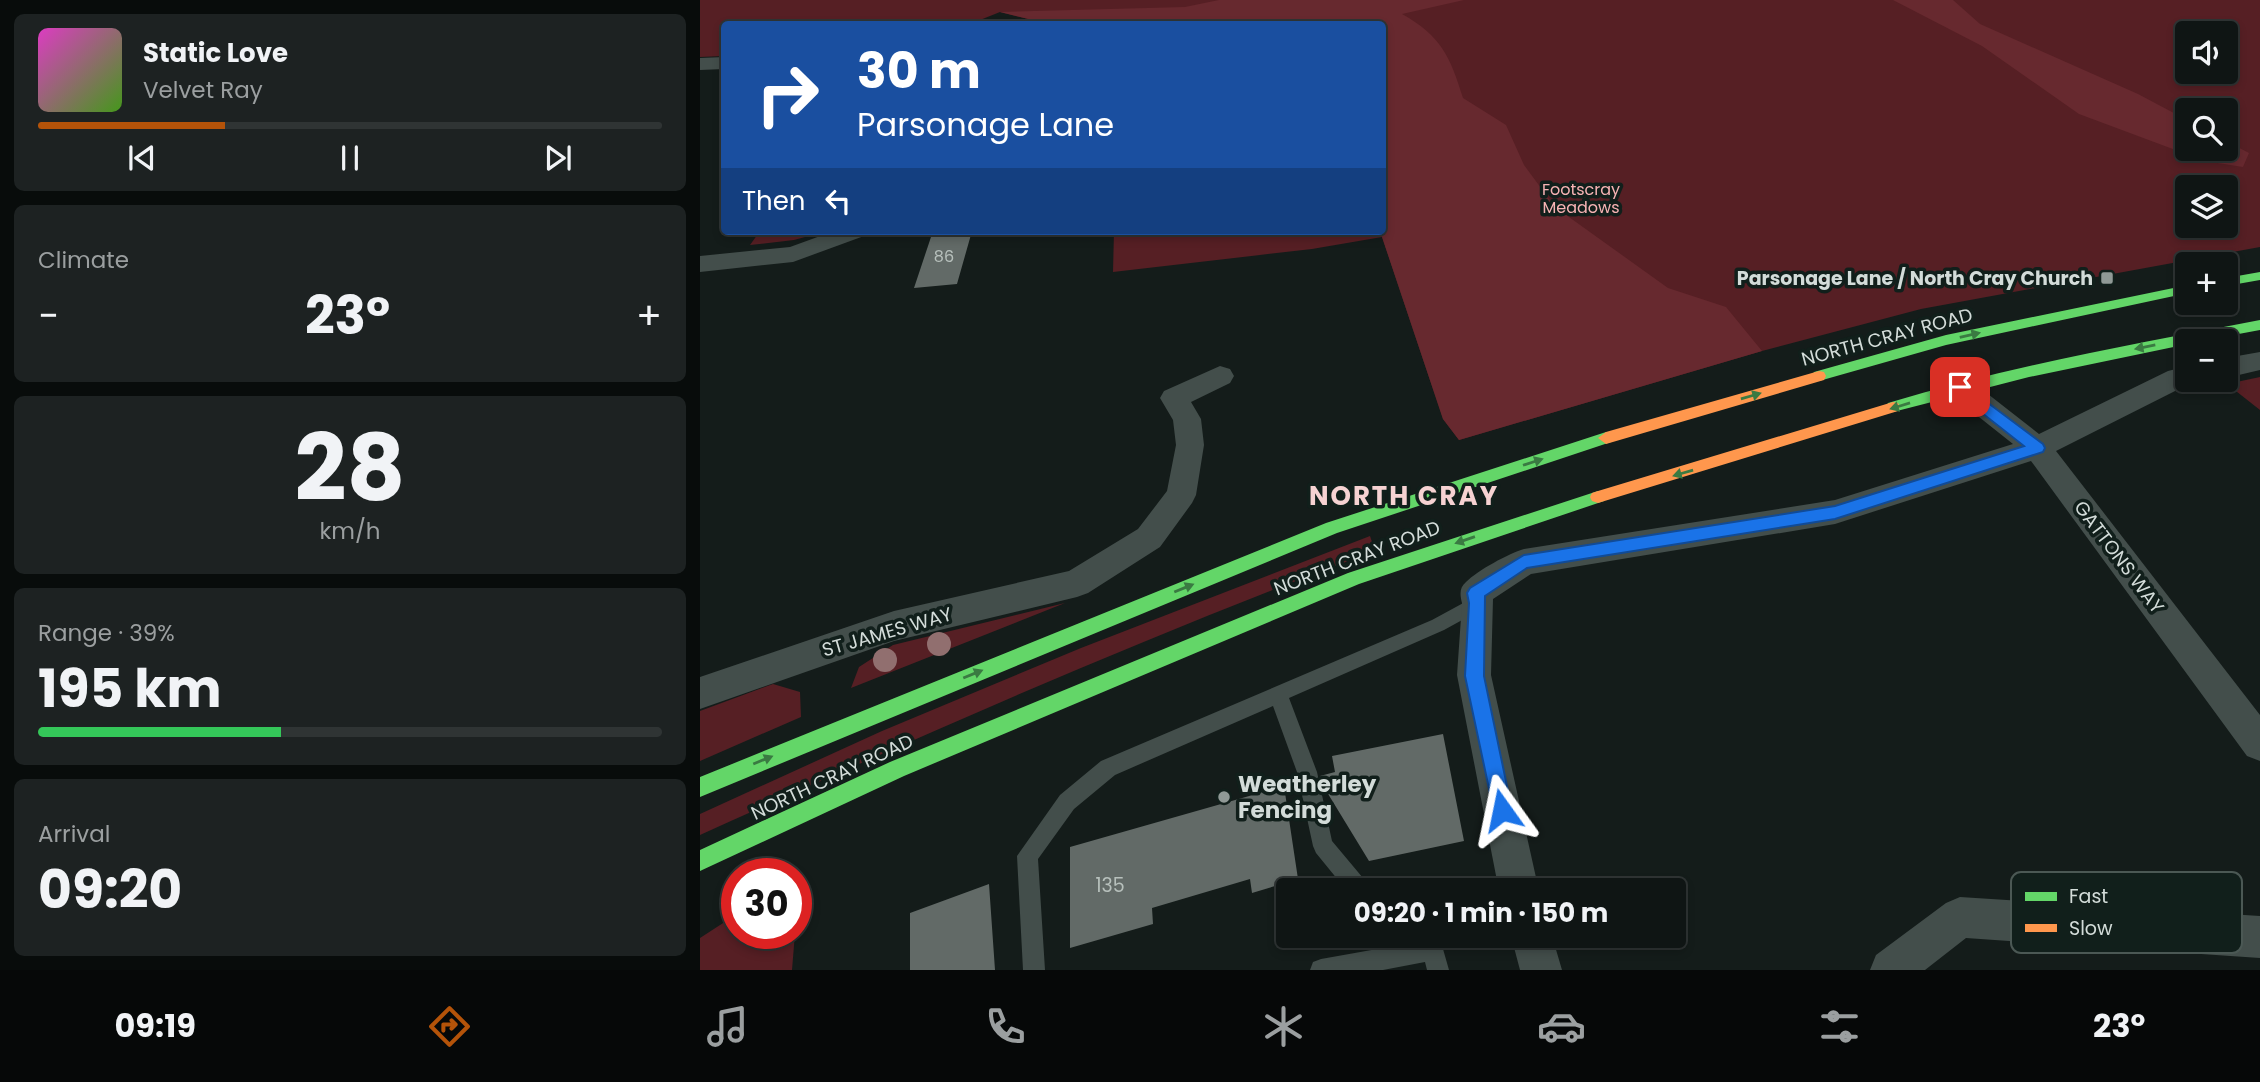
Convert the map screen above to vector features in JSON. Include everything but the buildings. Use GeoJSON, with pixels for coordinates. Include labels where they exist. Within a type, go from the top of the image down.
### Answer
{"type":"FeatureCollection","features":[{"type":"Feature","properties":{"kind":"main road"},"geometry":{"type":"LineString","coordinates":[[2238,280],[2260,276]]}},
{"type":"Feature","properties":{"kind":"main road","name":"NORTH CRAY ROAD"},"geometry":{"type":"LineString","coordinates":[[700,787],[1332,528],[1444,490],[1640,428],[1946,340],[2175,292]]}},
{"type":"Feature","properties":{"kind":"main road","name":"NORTH CRAY ROAD"},"geometry":{"type":"LineString","coordinates":[[700,861],[897,769],[1354,578],[1539,514],[1960,387],[2036,369],[2260,325]]}},
{"type":"Feature","properties":{"kind":"street"},"geometry":{"type":"LineString","coordinates":[[700,64],[721,63]]}},
{"type":"Feature","properties":{"kind":"street"},"geometry":{"type":"LineString","coordinates":[[700,264],[793,254],[845,235]]}},
{"type":"Feature","properties":{"kind":"street"},"geometry":{"type":"LineString","coordinates":[[2238,366],[2260,361]]}},
{"type":"Feature","properties":{"kind":"street","name":"ST JAMES WAY"},"geometry":{"type":"LineString","coordinates":[[700,692],[894,625],[1077,583],[1149,538],[1181,495],[1190,445],[1187,419],[1165,390],[1220,376]]}},
{"type":"Feature","properties":{"kind":"street"},"geometry":{"type":"LineString","coordinates":[[1516,878],[1474,676],[1478,603],[1476,593],[1524,562],[1835,512],[2037,448],[2175,379]]}},
{"type":"Feature","properties":{"kind":"street","name":"GATTONS WAY"},"geometry":{"type":"LineString","coordinates":[[1960,387],[2037,448],[2260,744]]}},
{"type":"Feature","properties":{"kind":"street"},"geometry":{"type":"LineString","coordinates":[[1891,970],[1960,916],[2011,920]]}},
{"type":"Feature","properties":{"kind":"street"},"geometry":{"type":"LineString","coordinates":[[2242,936],[2260,937]]}},
{"type":"Feature","properties":{"kind":"street"},"geometry":{"type":"LineString","coordinates":[[1535,948],[1541,970]]}},
{"type":"Feature","properties":{"kind":"lane"},"geometry":{"type":"LineString","coordinates":[[1034,970],[1027,856],[1067,802],[1108,768],[1438,625],[1478,603]]}},
{"type":"Feature","properties":{"kind":"lane"},"geometry":{"type":"LineString","coordinates":[[1278,694],[1307,772],[1323,846],[1350,878]]}},
{"type":"Feature","properties":{"kind":"lane"},"geometry":{"type":"LineString","coordinates":[[1321,970],[1398,948]]}},
{"type":"Feature","properties":{"kind":"lane"},"geometry":{"type":"LineString","coordinates":[[1423,948],[1433,950],[1438,970]]}},
{"type":"Feature","properties":{"kind":"green space","name":"Footscray Meadows"},"geometry":{"type":"Polygon","coordinates":[[[700,0],[2260,0],[2260,247],[2233,252],[2175,252],[2175,263],[1921,309],[1762,351],[1459,440],[1443,419],[1382,237],[1312,249],[1113,272],[1114,235],[1386,235],[1386,21],[1037,21],[1000,12],[978,21],[721,21],[721,56],[700,57],[700,0]]]}},
{"type":"Feature","properties":{"kind":"green space"},"geometry":{"type":"Polygon","coordinates":[[[757,235],[812,235],[794,240],[750,245],[757,235]]]}},
{"type":"Feature","properties":{"kind":"green space"},"geometry":{"type":"Polygon","coordinates":[[[2260,377],[2260,410],[2237,392],[2238,382],[2260,377]]]}},
{"type":"Feature","properties":{"kind":"green space"},"geometry":{"type":"Polygon","coordinates":[[[1370,536],[1375,551],[1120,652],[700,835],[700,814],[882,731],[1081,648],[1370,536]]]}},
{"type":"Feature","properties":{"kind":"green space"},"geometry":{"type":"Polygon","coordinates":[[[1065,603],[851,688],[859,667],[893,645],[1065,603]]]}},
{"type":"Feature","properties":{"kind":"green space"},"geometry":{"type":"Polygon","coordinates":[[[773,684],[800,692],[801,717],[700,761],[700,711],[773,684]]]}},
{"type":"Feature","properties":{"kind":"green space"},"geometry":{"type":"Polygon","coordinates":[[[721,924],[721,949],[794,949],[792,970],[700,970],[700,938],[721,924]]]}},
{"type":"Feature","properties":{"kind":"shaded area"},"geometry":{"type":"Polygon","coordinates":[[[1219,0],[1464,0],[1402,14],[1426,31],[1442,48],[1463,98],[1506,125],[1524,165],[1555,207],[1668,288],[1726,307],[1762,351],[1459,440],[1443,419],[1381,235],[1386,235],[1386,21],[1037,21],[1000,12],[1185,7],[1219,0]]]}},
{"type":"Feature","properties":{"kind":"shaded area"},"geometry":{"type":"Polygon","coordinates":[[[1893,0],[1953,0],[1980,24],[2138,94],[2175,114],[2175,150],[2079,114],[1982,46],[1893,0]]]}},
{"type":"Feature","properties":{"kind":"shaded area"},"geometry":{"type":"Polygon","coordinates":[[[2238,147],[2249,153],[2243,167],[2205,161],[2238,161],[2238,147]]]}},
{"type":"Feature","properties":{"kind":"traffic: fast"},"geometry":{"type":"LineString","coordinates":[[2238,280],[2260,276]]}},
{"type":"Feature","properties":{"kind":"traffic: fast"},"geometry":{"type":"LineString","coordinates":[[1819,376],[1946,340],[2175,292]]}},
{"type":"Feature","properties":{"kind":"traffic: fast"},"geometry":{"type":"LineString","coordinates":[[1893,407],[2029,372],[2260,325]]}},
{"type":"Feature","properties":{"kind":"traffic: fast"},"geometry":{"type":"LineString","coordinates":[[700,787],[1332,528],[1606,438]]}},
{"type":"Feature","properties":{"kind":"traffic: fast"},"geometry":{"type":"LineString","coordinates":[[700,861],[897,769],[1354,578],[1598,497]]}},
{"type":"Feature","properties":{"kind":"traffic: slow"},"geometry":{"type":"LineString","coordinates":[[1606,438],[1819,376]]}},
{"type":"Feature","properties":{"kind":"traffic: slow"},"geometry":{"type":"LineString","coordinates":[[1598,497],[1893,407]]}},
{"type":"Feature","properties":{"kind":"place","name":"Parsonage Lane / North Cray Church"},"geometry":{"type":"Point","coordinates":[2107,278]}},
{"type":"Feature","properties":{"kind":"place","name":"Weatherley Fencing"},"geometry":{"type":"Point","coordinates":[1224,797]}},
{"type":"Feature","properties":{"kind":"district","name":"NORTH CRAY"},"geometry":{"type":"Point","coordinates":[1404,496]}},
{"type":"Feature","properties":{"kind":"route"},"geometry":{"type":"LineString","coordinates":[[1502,810],[1474,676],[1478,603],[1476,593],[1524,562],[1835,512],[2037,448],[1960,387]]}}]}
